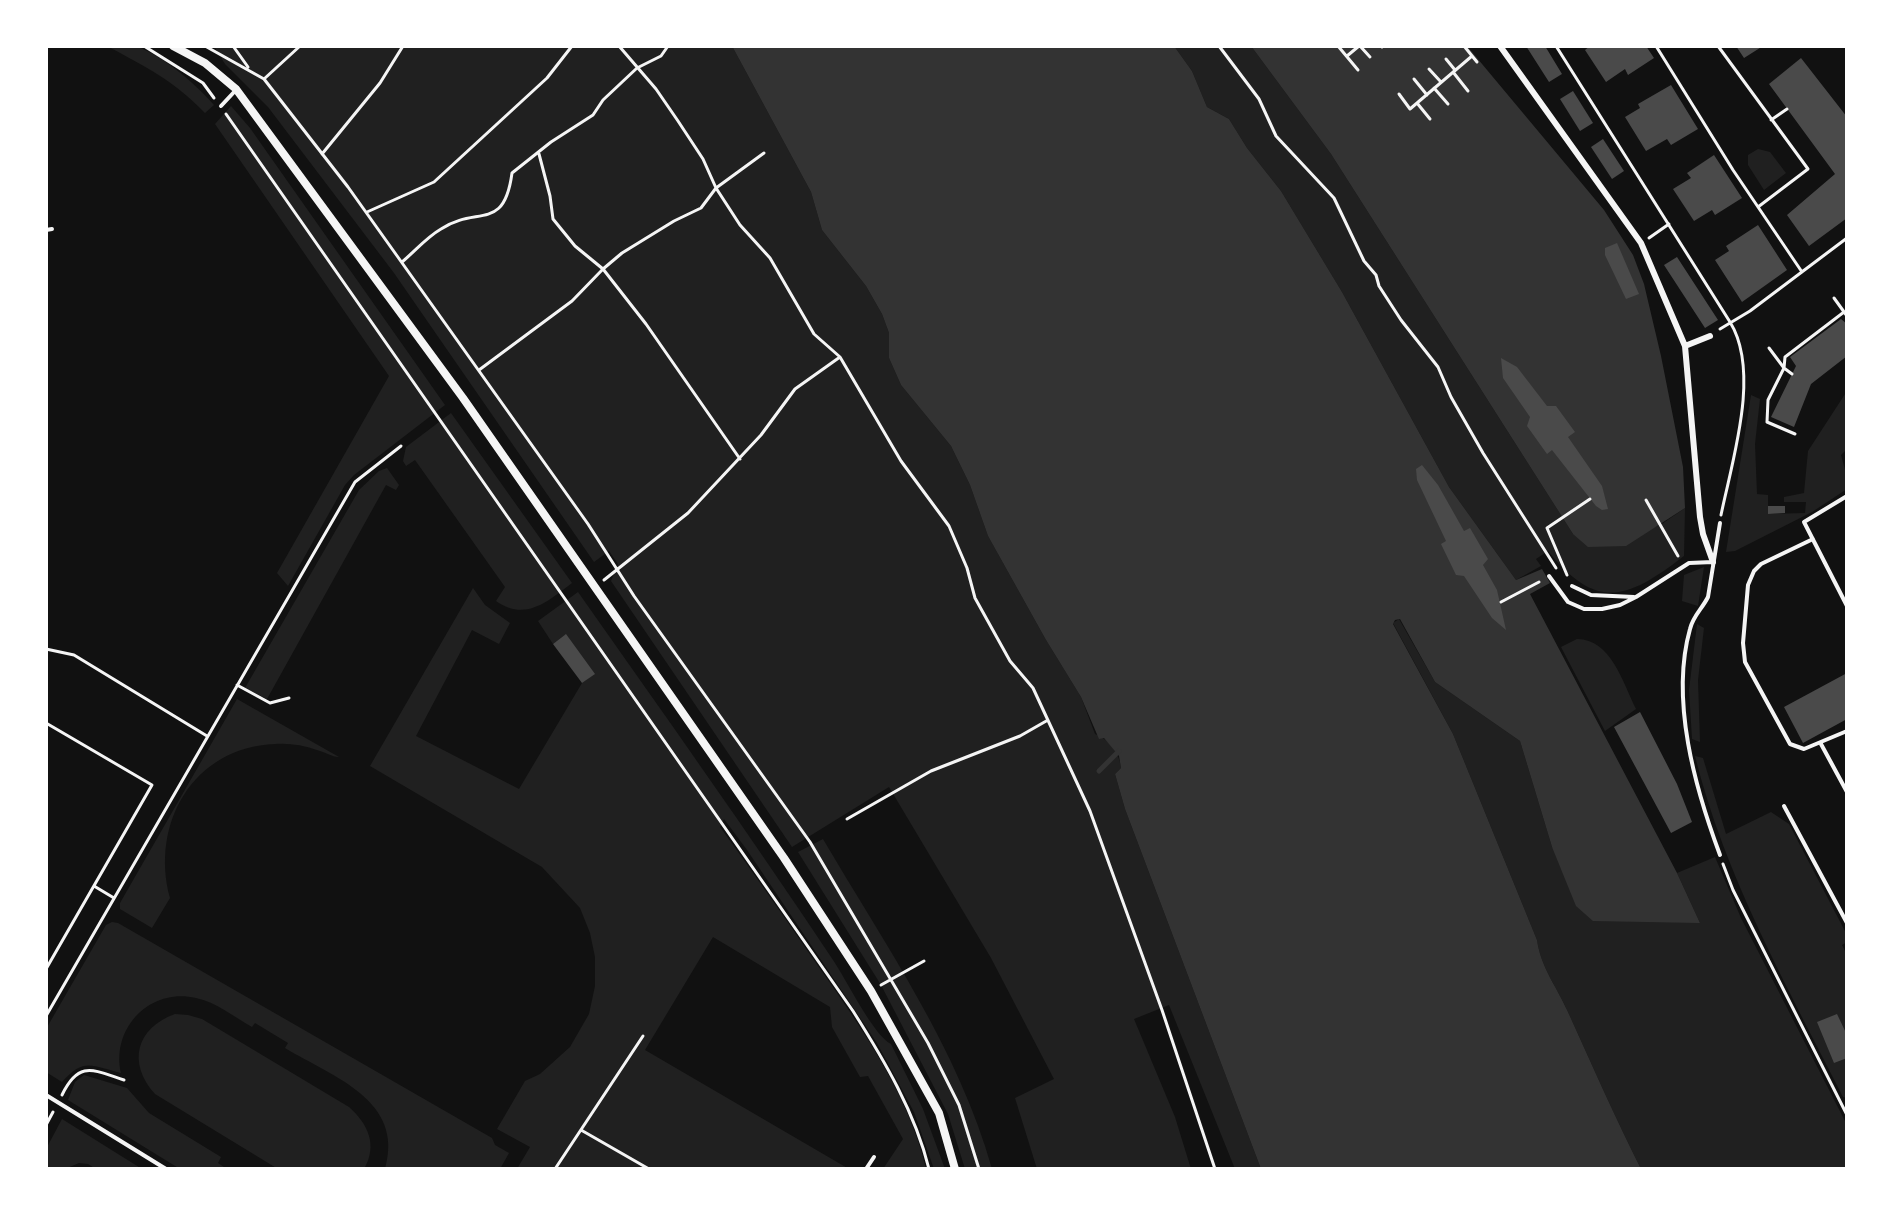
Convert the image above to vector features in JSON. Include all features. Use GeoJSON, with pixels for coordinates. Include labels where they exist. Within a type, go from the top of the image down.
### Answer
{"type":"FeatureCollection","features":[{"type":"Feature","properties":{"kind":"street"},"geometry":{"type":"LineString","coordinates":[[173,46],[205,63],[236,89],[404,316],[784,858],[871,991],[939,1113],[955,1169]]}},
{"type":"Feature","properties":{"kind":"street"},"geometry":{"type":"LineString","coordinates":[[1500,46],[1641,243],[1685,346],[1700,517],[1713,562]]}},
{"type":"Feature","properties":{"kind":"street"},"geometry":{"type":"LineString","coordinates":[[1641,243],[1649,238]]}},
{"type":"Feature","properties":{"kind":"street"},"geometry":{"type":"LineString","coordinates":[[1685,346],[1710,336]]}},
{"type":"Feature","properties":{"kind":"lane"},"geometry":{"type":"LineString","coordinates":[[221,106],[236,89]]}},
{"type":"Feature","properties":{"kind":"lane"},"geometry":{"type":"LineString","coordinates":[[1847,496],[1804,522],[1847,606]]}},
{"type":"Feature","properties":{"kind":"lane"},"geometry":{"type":"LineString","coordinates":[[1720,523],[1708,597],[1694,617],[1689,632],[1683,698],[1688,748],[1702,807],[1720,855]]}},
{"type":"Feature","properties":{"kind":"lane"},"geometry":{"type":"LineString","coordinates":[[1813,539],[1761,564],[1754,571],[1748,585],[1743,643],[1749,674],[1790,744],[1804,749],[1847,731]]}},
{"type":"Feature","properties":{"kind":"lane"},"geometry":{"type":"LineString","coordinates":[[1549,576],[1568,602],[1584,609],[1620,605],[1683,566],[1694,562],[1713,562]]}},
{"type":"Feature","properties":{"kind":"lane"},"geometry":{"type":"LineString","coordinates":[[1572,586],[1591,595],[1636,597]]}},
{"type":"Feature","properties":{"kind":"lane"},"geometry":{"type":"LineString","coordinates":[[1821,744],[1847,792]]}},
{"type":"Feature","properties":{"kind":"lane"},"geometry":{"type":"LineString","coordinates":[[1784,806],[1847,923]]}},
{"type":"Feature","properties":{"kind":"lane"},"geometry":{"type":"LineString","coordinates":[[46,1095],[166,1169]]}},
{"type":"Feature","properties":{"kind":"lane"},"geometry":{"type":"LineString","coordinates":[[866,1169],[874,1157]]}},
{"type":"Feature","properties":{"kind":"path"},"geometry":{"type":"LineString","coordinates":[[144,46],[203,83],[221,106],[853,1011],[907,1107],[929,1169]]}},
{"type":"Feature","properties":{"kind":"path"},"geometry":{"type":"LineString","coordinates":[[205,46],[264,79],[367,212],[810,842],[892,979],[959,1105],[979,1169]]}},
{"type":"Feature","properties":{"kind":"path"},"geometry":{"type":"LineString","coordinates":[[233,46],[250,70]]}},
{"type":"Feature","properties":{"kind":"path"},"geometry":{"type":"LineString","coordinates":[[264,79],[300,46]]}},
{"type":"Feature","properties":{"kind":"path"},"geometry":{"type":"LineString","coordinates":[[322,154],[380,83],[403,46]]}},
{"type":"Feature","properties":{"kind":"path"},"geometry":{"type":"LineString","coordinates":[[367,212],[434,182],[547,78],[572,46]]}},
{"type":"Feature","properties":{"kind":"path"},"geometry":{"type":"LineString","coordinates":[[619,46],[656,89],[703,159],[716,188],[740,225],[770,258],[814,334],[840,357],[901,461],[949,526],[967,568],[975,598],[1010,661],[1033,688],[1095,826],[1162,1010],[1215,1169]]}},
{"type":"Feature","properties":{"kind":"path"},"geometry":{"type":"LineString","coordinates":[[402,262],[441,229],[462,219],[486,216],[499,209],[509,195],[512,173],[551,142],[593,115],[603,100],[637,68],[661,56],[668,46]]}},
{"type":"Feature","properties":{"kind":"path"},"geometry":{"type":"LineString","coordinates":[[1219,46],[1259,99],[1276,136],[1334,198],[1379,286],[1438,367],[1451,397],[1517,509],[1558,571],[1572,586]]}},
{"type":"Feature","properties":{"kind":"path"},"geometry":{"type":"LineString","coordinates":[[1338,46],[1358,70]]}},
{"type":"Feature","properties":{"kind":"path"},"geometry":{"type":"LineString","coordinates":[[1347,56],[1360,46],[1370,57]]}},
{"type":"Feature","properties":{"kind":"path"},"geometry":{"type":"LineString","coordinates":[[1464,46],[1477,62]]}},
{"type":"Feature","properties":{"kind":"path"},"geometry":{"type":"LineString","coordinates":[[1556,46],[1735,329],[1742,347],[1744,365],[1739,426],[1720,523]]}},
{"type":"Feature","properties":{"kind":"path"},"geometry":{"type":"LineString","coordinates":[[1656,46],[1802,272]]}},
{"type":"Feature","properties":{"kind":"path"},"geometry":{"type":"LineString","coordinates":[[1718,46],[1808,169],[1758,207]]}},
{"type":"Feature","properties":{"kind":"path"},"geometry":{"type":"LineString","coordinates":[[1399,94],[1410,109],[1472,56]]}},
{"type":"Feature","properties":{"kind":"path"},"geometry":{"type":"LineString","coordinates":[[1446,59],[1468,91]]}},
{"type":"Feature","properties":{"kind":"path"},"geometry":{"type":"LineString","coordinates":[[1429,69],[1441,82]]}},
{"type":"Feature","properties":{"kind":"path"},"geometry":{"type":"LineString","coordinates":[[1414,79],[1427,95]]}},
{"type":"Feature","properties":{"kind":"path"},"geometry":{"type":"LineString","coordinates":[[1434,88],[1448,104]]}},
{"type":"Feature","properties":{"kind":"path"},"geometry":{"type":"LineString","coordinates":[[1417,103],[1430,119]]}},
{"type":"Feature","properties":{"kind":"path"},"geometry":{"type":"LineString","coordinates":[[1771,120],[1787,109]]}},
{"type":"Feature","properties":{"kind":"path"},"geometry":{"type":"LineString","coordinates":[[478,371],[572,301],[622,253],[701,208],[716,188],[764,153]]}},
{"type":"Feature","properties":{"kind":"path"},"geometry":{"type":"LineString","coordinates":[[539,154],[553,219],[575,246],[603,269],[646,324],[740,459]]}},
{"type":"Feature","properties":{"kind":"path"},"geometry":{"type":"LineString","coordinates":[[1649,238],[1669,224]]}},
{"type":"Feature","properties":{"kind":"path"},"geometry":{"type":"LineString","coordinates":[[1724,327],[1847,238]]}},
{"type":"Feature","properties":{"kind":"path"},"geometry":{"type":"LineString","coordinates":[[1795,434],[1767,422],[1768,400],[1784,368],[1785,357],[1846,314],[1834,298]]}},
{"type":"Feature","properties":{"kind":"path"},"geometry":{"type":"LineString","coordinates":[[1769,348],[1792,374]]}},
{"type":"Feature","properties":{"kind":"path"},"geometry":{"type":"LineString","coordinates":[[594,587],[688,513],[761,435],[795,389],[840,357]]}},
{"type":"Feature","properties":{"kind":"path"},"geometry":{"type":"LineString","coordinates":[[46,1016],[355,482],[401,446]]}},
{"type":"Feature","properties":{"kind":"path"},"geometry":{"type":"LineString","coordinates":[[1572,586],[1547,528],[1590,499]]}},
{"type":"Feature","properties":{"kind":"path"},"geometry":{"type":"LineString","coordinates":[[1646,500],[1683,566]]}},
{"type":"Feature","properties":{"kind":"path"},"geometry":{"type":"LineString","coordinates":[[1501,602],[1549,576]]}},
{"type":"Feature","properties":{"kind":"path"},"geometry":{"type":"LineString","coordinates":[[46,649],[74,655],[207,736]]}},
{"type":"Feature","properties":{"kind":"path"},"geometry":{"type":"LineString","coordinates":[[237,685],[270,703],[289,698]]}},
{"type":"Feature","properties":{"kind":"path"},"geometry":{"type":"LineString","coordinates":[[847,819],[931,771],[1020,736],[1048,720]]}},
{"type":"Feature","properties":{"kind":"path"},"geometry":{"type":"LineString","coordinates":[[46,723],[152,785],[46,969]]}},
{"type":"Feature","properties":{"kind":"path"},"geometry":{"type":"LineString","coordinates":[[1720,855],[1733,890],[1847,1115]]}},
{"type":"Feature","properties":{"kind":"path"},"geometry":{"type":"LineString","coordinates":[[94,886],[114,898]]}},
{"type":"Feature","properties":{"kind":"path"},"geometry":{"type":"LineString","coordinates":[[871,991],[924,961]]}},
{"type":"Feature","properties":{"kind":"path"},"geometry":{"type":"LineString","coordinates":[[555,1169],[643,1036]]}},
{"type":"Feature","properties":{"kind":"path"},"geometry":{"type":"LineString","coordinates":[[46,1125],[77,1072],[86,1069],[124,1080]]}},
{"type":"Feature","properties":{"kind":"path"},"geometry":{"type":"LineString","coordinates":[[581,1130],[649,1169]]}},
{"type":"Feature","properties":{"kind":"shaded area"},"geometry":{"type":"Polygon","coordinates":[[[107,46],[132,46],[153,54],[198,88],[214,105],[205,113],[170,83],[107,46]]]}},
{"type":"Feature","properties":{"kind":"shaded area"},"geometry":{"type":"Polygon","coordinates":[[[214,46],[732,46],[811,192],[822,230],[866,286],[882,314],[889,333],[889,358],[901,385],[951,446],[970,485],[988,536],[1081,697],[1095,734],[1109,743],[1118,757],[1121,768],[1115,774],[1125,809],[1261,1169],[1235,1169],[1169,1005],[1134,1019],[1175,1117],[1191,1169],[1037,1169],[1015,1098],[1054,1079],[991,958],[889,787],[792,847],[611,581],[618,564],[609,551],[594,562],[394,273],[268,107],[225,64],[214,46]]]}},
{"type":"Feature","properties":{"kind":"shaded area"},"geometry":{"type":"Polygon","coordinates":[[[732,46],[1174,46],[1192,71],[1207,107],[1229,119],[1281,191],[1342,292],[1449,487],[1516,580],[1542,569],[1550,583],[1530,594],[1677,873],[1700,923],[1593,921],[1576,906],[1552,847],[1520,741],[1435,682],[1400,619],[1395,620],[1393,624],[1453,734],[1546,968],[1641,1169],[1261,1169],[1125,809],[1115,774],[1121,768],[1119,756],[1104,738],[1099,739],[1081,697],[988,536],[970,485],[951,446],[901,385],[889,358],[889,333],[882,314],[866,286],[822,230],[811,192],[732,46]]]}},
{"type":"Feature","properties":{"kind":"shaded area"},"geometry":{"type":"Polygon","coordinates":[[[1174,46],[1251,46],[1331,154],[1573,534],[1659,526],[1685,508],[1684,556],[1646,582],[1613,592],[1598,591],[1582,584],[1548,551],[1536,559],[1541,566],[1516,580],[1449,487],[1342,292],[1281,191],[1229,119],[1207,107],[1192,71],[1174,46]]]}},
{"type":"Feature","properties":{"kind":"shaded area"},"geometry":{"type":"Polygon","coordinates":[[[1251,46],[1467,46],[1604,210],[1633,255],[1644,284],[1661,356],[1683,467],[1685,508],[1626,546],[1588,547],[1573,534],[1331,154],[1251,46]]]}},
{"type":"Feature","properties":{"kind":"shaded area"},"geometry":{"type":"Polygon","coordinates":[[[231,106],[250,128],[445,405],[345,485],[288,586],[277,573],[389,376],[215,124],[231,106]]]}},
{"type":"Feature","properties":{"kind":"shaded area"},"geometry":{"type":"Polygon","coordinates":[[[1758,149],[1770,152],[1786,173],[1764,190],[1748,165],[1748,155],[1758,149]]]}},
{"type":"Feature","properties":{"kind":"shaded area"},"geometry":{"type":"Polygon","coordinates":[[[1847,391],[1847,449],[1841,455],[1847,489],[1812,512],[1735,551],[1726,552],[1751,395],[1760,399],[1755,444],[1757,494],[1768,495],[1768,514],[1805,513],[1806,502],[1784,502],[1784,497],[1804,493],[1808,451],[1847,391]]]}},
{"type":"Feature","properties":{"kind":"shaded area"},"geometry":{"type":"Polygon","coordinates":[[[451,413],[572,583],[536,607],[517,610],[496,601],[505,587],[415,460],[406,466],[403,461],[406,447],[451,413]]]}},
{"type":"Feature","properties":{"kind":"shaded area"},"geometry":{"type":"Polygon","coordinates":[[[387,468],[399,485],[396,490],[386,485],[267,699],[245,688],[359,490],[379,471],[387,468]]]}},
{"type":"Feature","properties":{"kind":"shaded area"},"geometry":{"type":"Polygon","coordinates":[[[1704,567],[1698,606],[1682,601],[1684,575],[1704,567]]]}},
{"type":"Feature","properties":{"kind":"shaded area"},"geometry":{"type":"Polygon","coordinates":[[[473,588],[485,605],[510,623],[499,644],[472,630],[416,736],[519,789],[582,683],[594,674],[565,635],[553,644],[538,621],[578,592],[770,867],[869,1019],[891,1044],[923,1109],[945,1169],[934,1169],[914,1112],[877,1043],[724,819],[720,827],[878,1056],[907,1112],[926,1169],[883,1169],[903,1139],[868,1076],[860,1077],[832,1027],[830,1007],[713,937],[645,1050],[849,1169],[517,1169],[530,1147],[497,1129],[525,1081],[540,1074],[570,1047],[589,1014],[595,986],[595,957],[590,933],[580,908],[542,867],[370,766],[473,588]]]}},
{"type":"Feature","properties":{"kind":"shaded area"},"geometry":{"type":"Polygon","coordinates":[[[1399,619],[1435,682],[1520,741],[1552,847],[1700,923],[1677,873],[1715,857],[1741,918],[1847,1125],[1847,1169],[1641,1169],[1546,968],[1453,734],[1393,623],[1399,619]]]}},
{"type":"Feature","properties":{"kind":"shaded area"},"geometry":{"type":"Polygon","coordinates":[[[1697,624],[1704,628],[1698,680],[1700,742],[1692,739],[1689,690],[1697,624]]]}},
{"type":"Feature","properties":{"kind":"shaded area"},"geometry":{"type":"Polygon","coordinates":[[[1577,639],[1599,646],[1607,654],[1621,675],[1636,709],[1605,731],[1561,647],[1577,639]]]}},
{"type":"Feature","properties":{"kind":"shaded area"},"geometry":{"type":"Polygon","coordinates":[[[237,699],[339,757],[301,746],[275,744],[246,748],[221,759],[200,775],[184,794],[173,818],[166,843],[165,870],[170,898],[152,928],[120,909],[120,903],[237,699]]]}},
{"type":"Feature","properties":{"kind":"shaded area"},"geometry":{"type":"Polygon","coordinates":[[[1695,756],[1703,758],[1726,834],[1771,812],[1789,824],[1847,935],[1847,942],[1842,945],[1847,955],[1847,1098],[1843,1097],[1800,1014],[1740,888],[1695,756]]]}},
{"type":"Feature","properties":{"kind":"shaded area"},"geometry":{"type":"Polygon","coordinates":[[[823,839],[940,1040],[978,1125],[992,1169],[965,1169],[948,1114],[881,985],[798,852],[823,839]]]}},
{"type":"Feature","properties":{"kind":"shaded area"},"geometry":{"type":"Polygon","coordinates":[[[112,922],[492,1138],[495,1145],[509,1153],[500,1169],[385,1169],[388,1145],[385,1125],[375,1108],[360,1094],[285,1048],[288,1043],[255,1023],[252,1027],[218,1006],[196,998],[179,996],[163,999],[138,1014],[122,1041],[119,1056],[121,1073],[83,1066],[62,1082],[46,1072],[46,1029],[106,925],[112,922]]]}},
{"type":"Feature","properties":{"kind":"shaded area"},"geometry":{"type":"Polygon","coordinates":[[[175,1014],[202,1019],[349,1107],[369,1135],[370,1152],[364,1169],[278,1169],[155,1094],[141,1070],[140,1048],[151,1028],[175,1014]]]}},
{"type":"Feature","properties":{"kind":"shaded area"},"geometry":{"type":"Polygon","coordinates":[[[84,1075],[127,1088],[149,1113],[221,1157],[218,1163],[227,1169],[180,1169],[68,1100],[75,1082],[84,1075]]]}},
{"type":"Feature","properties":{"kind":"shaded area"},"geometry":{"type":"Polygon","coordinates":[[[62,1119],[142,1169],[96,1169],[79,1163],[65,1169],[46,1169],[46,1149],[62,1119]]]}},
{"type":"Feature","properties":{"kind":"building"},"geometry":{"type":"Polygon","coordinates":[[[1526,46],[1545,46],[1562,74],[1549,82],[1526,46]]]}},
{"type":"Feature","properties":{"kind":"building"},"geometry":{"type":"Polygon","coordinates":[[[1590,46],[1646,46],[1654,58],[1628,75],[1625,69],[1606,82],[1585,50],[1590,46]]]}},
{"type":"Feature","properties":{"kind":"building"},"geometry":{"type":"Polygon","coordinates":[[[1736,46],[1763,46],[1744,58],[1736,46]]]}},
{"type":"Feature","properties":{"kind":"building"},"geometry":{"type":"Polygon","coordinates":[[[1801,58],[1847,117],[1847,218],[1809,246],[1787,215],[1835,174],[1769,84],[1801,58]]]}},
{"type":"Feature","properties":{"kind":"building"},"geometry":{"type":"Polygon","coordinates":[[[1671,85],[1698,129],[1671,145],[1667,139],[1646,151],[1625,117],[1640,108],[1638,104],[1671,85]]]}},
{"type":"Feature","properties":{"kind":"building"},"geometry":{"type":"Polygon","coordinates":[[[1573,91],[1593,123],[1580,131],[1560,99],[1573,91]]]}},
{"type":"Feature","properties":{"kind":"building"},"geometry":{"type":"Polygon","coordinates":[[[1603,139],[1624,171],[1612,179],[1591,147],[1603,139]]]}},
{"type":"Feature","properties":{"kind":"building"},"geometry":{"type":"Polygon","coordinates":[[[1714,155],[1742,198],[1715,215],[1712,210],[1694,221],[1673,189],[1691,178],[1687,173],[1714,155]]]}},
{"type":"Feature","properties":{"kind":"building"},"geometry":{"type":"Polygon","coordinates":[[[1758,225],[1787,270],[1742,302],[1715,260],[1729,251],[1726,246],[1758,225]]]}},
{"type":"Feature","properties":{"kind":"building"},"geometry":{"type":"Polygon","coordinates":[[[1617,243],[1639,294],[1626,299],[1605,255],[1605,248],[1617,243]]]}},
{"type":"Feature","properties":{"kind":"building"},"geometry":{"type":"Polygon","coordinates":[[[1677,257],[1718,320],[1705,328],[1664,265],[1677,257]]]}},
{"type":"Feature","properties":{"kind":"building"},"geometry":{"type":"Polygon","coordinates":[[[1841,319],[1847,324],[1847,356],[1811,384],[1794,427],[1771,417],[1796,366],[1790,357],[1841,319]]]}},
{"type":"Feature","properties":{"kind":"building"},"geometry":{"type":"Polygon","coordinates":[[[1501,358],[1517,367],[1547,406],[1556,406],[1575,432],[1568,437],[1602,486],[1608,509],[1602,510],[1596,506],[1552,450],[1547,454],[1527,426],[1530,417],[1503,378],[1501,358]]]}},
{"type":"Feature","properties":{"kind":"building"},"geometry":{"type":"Polygon","coordinates":[[[1422,465],[1438,485],[1464,531],[1470,528],[1488,559],[1483,565],[1497,590],[1506,630],[1492,618],[1464,576],[1456,575],[1441,544],[1446,541],[1417,480],[1416,469],[1422,465]]]}},
{"type":"Feature","properties":{"kind":"building"},"geometry":{"type":"Polygon","coordinates":[[[1768,506],[1785,506],[1785,513],[1768,514],[1768,506]]]}},
{"type":"Feature","properties":{"kind":"building"},"geometry":{"type":"Polygon","coordinates":[[[566,634],[595,674],[582,683],[553,644],[566,634]]]}},
{"type":"Feature","properties":{"kind":"building"},"geometry":{"type":"Polygon","coordinates":[[[1847,673],[1847,719],[1803,743],[1784,707],[1847,673]]]}},
{"type":"Feature","properties":{"kind":"building"},"geometry":{"type":"Polygon","coordinates":[[[1640,712],[1677,784],[1692,822],[1671,833],[1614,727],[1640,712]]]}},
{"type":"Feature","properties":{"kind":"building"},"geometry":{"type":"Polygon","coordinates":[[[1837,1014],[1847,1035],[1847,1058],[1834,1063],[1817,1022],[1837,1014]]]}},
{"type":"Feature","properties":{"kind":"waterway"},"geometry":{"type":"LineString","coordinates":[[1099,771],[1119,751]]}}]}
